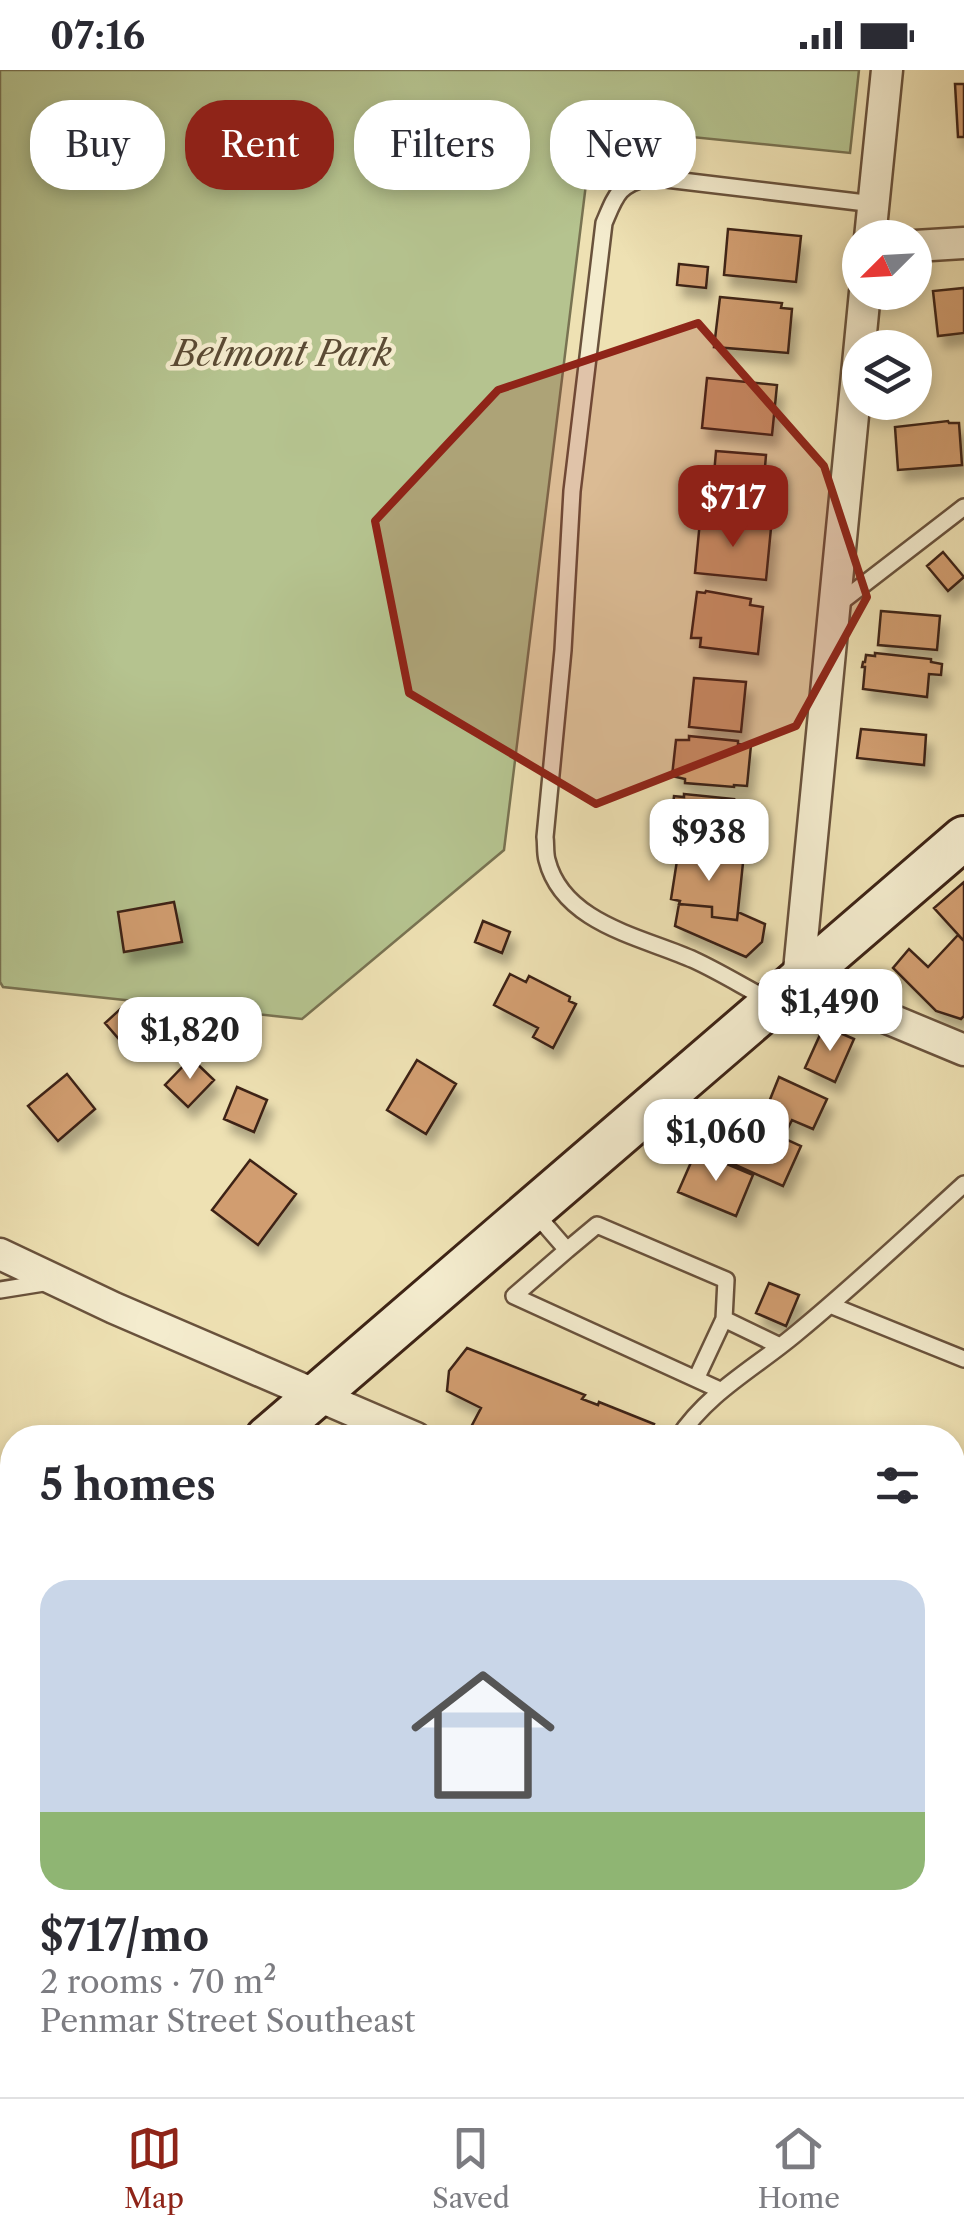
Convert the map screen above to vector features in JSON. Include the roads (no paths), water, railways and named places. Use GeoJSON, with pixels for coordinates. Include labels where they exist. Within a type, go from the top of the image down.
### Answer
{"type":"FeatureCollection","features":[{"type":"Feature","properties":{"kind":"street"},"geometry":{"type":"LineString","coordinates":[[872,220],[887,70]]}},
{"type":"Feature","properties":{"kind":"street"},"geometry":{"type":"LineString","coordinates":[[932,245],[964,244]]}},
{"type":"Feature","properties":{"kind":"street"},"geometry":{"type":"LineString","coordinates":[[785,991],[833,608],[863,310]]}},
{"type":"Feature","properties":{"kind":"street"},"geometry":{"type":"LineString","coordinates":[[282,1425],[964,838]]}},
{"type":"Feature","properties":{"kind":"street"},"geometry":{"type":"LineString","coordinates":[[785,991],[964,1050]]}},
{"type":"Feature","properties":{"kind":"street"},"geometry":{"type":"LineString","coordinates":[[0,1254],[131,1316],[387,1425]]}},
{"type":"Feature","properties":{"kind":"lane"},"geometry":{"type":"LineString","coordinates":[[785,991],[698,962],[595,920],[576,907],[558,886],[547,860],[545,836],[563,650],[572,491],[604,223],[616,193],[631,181],[649,177],[874,204]]}},
{"type":"Feature","properties":{"kind":"lane"},"geometry":{"type":"LineString","coordinates":[[833,608],[964,506]]}},
{"type":"Feature","properties":{"kind":"lane"},"geometry":{"type":"LineString","coordinates":[[686,1425],[720,1390],[830,1305],[964,1184]]}},
{"type":"Feature","properties":{"kind":"lane"},"geometry":{"type":"LineString","coordinates":[[532,1210],[567,1250]]}},
{"type":"Feature","properties":{"kind":"lane"},"geometry":{"type":"LineString","coordinates":[[696,1379],[724,1320],[726,1280],[597,1225],[514,1296],[720,1390]]}},
{"type":"Feature","properties":{"kind":"lane"},"geometry":{"type":"LineString","coordinates":[[0,1290],[56,1281]]}},
{"type":"Feature","properties":{"kind":"lane"},"geometry":{"type":"LineString","coordinates":[[830,1305],[964,1359]]}},
{"type":"Feature","properties":{"kind":"lane"},"geometry":{"type":"LineString","coordinates":[[724,1320],[780,1346]]}},
{"type":"Feature","properties":{"kind":"park label","name":"Belmont Park"},"geometry":{"type":"Point","coordinates":[282,353]}}]}
